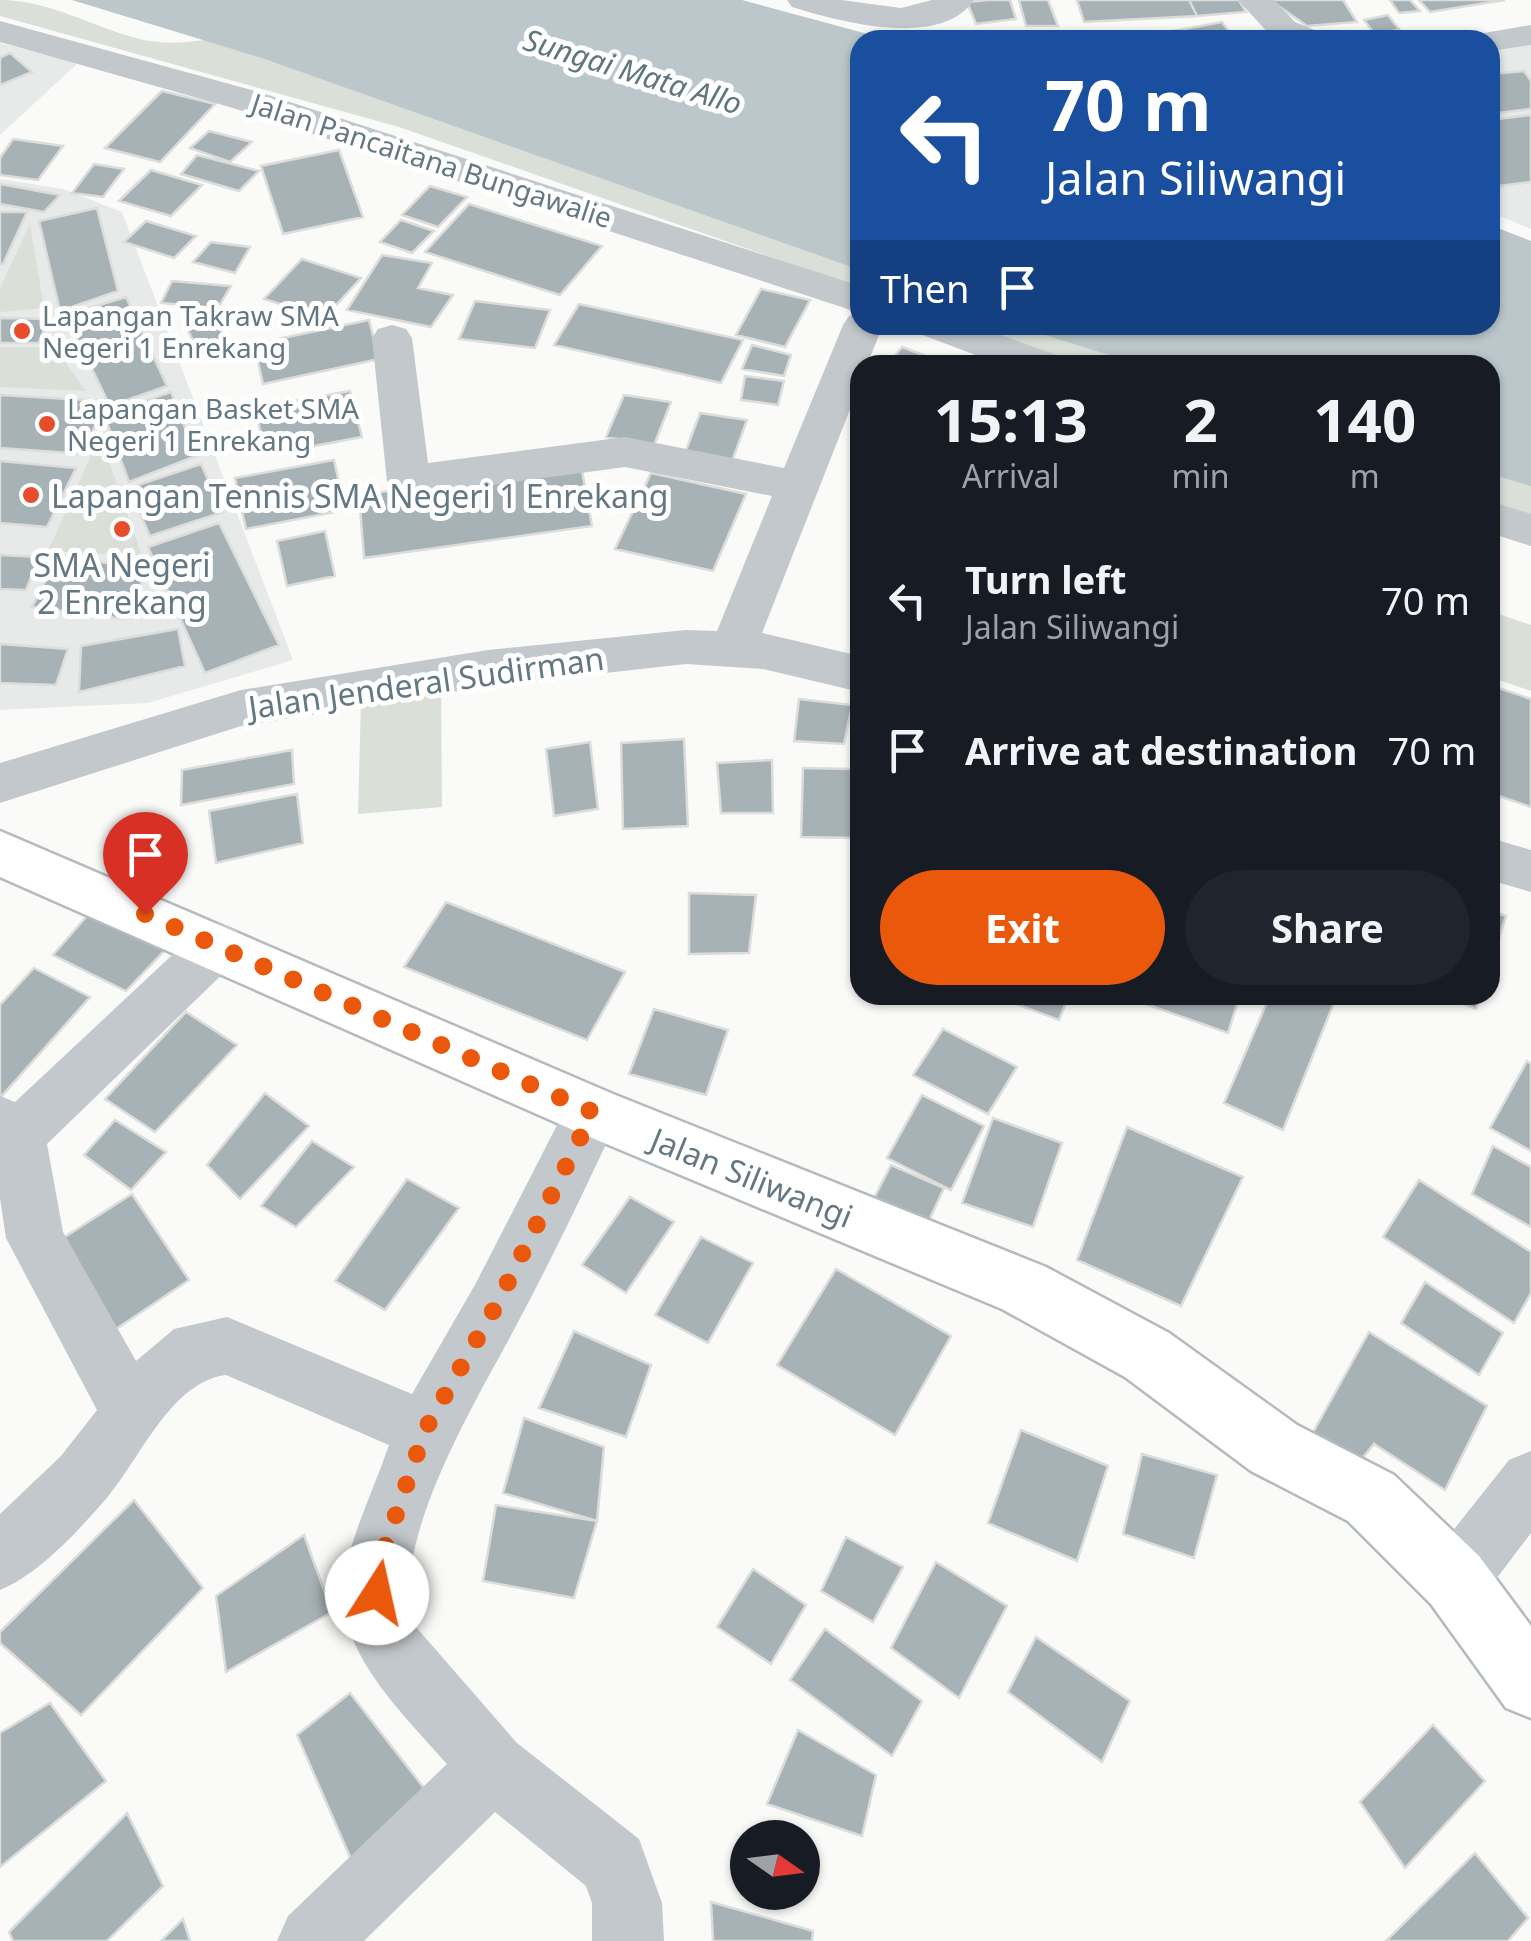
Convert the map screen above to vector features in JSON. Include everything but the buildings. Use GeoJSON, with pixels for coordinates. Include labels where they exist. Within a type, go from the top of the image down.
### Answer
{"type":"FeatureCollection","features":[{"type":"Feature","properties":{"kind":"main road","name":"Jalan Siliwangi"},"geometry":{"type":"LineString","coordinates":[[0,853],[593,1112],[1024,1288],[1132,1347],[1274,1448],[1371,1498],[1456,1580],[1531,1683]]}},
{"type":"Feature","properties":{"kind":"street"},"geometry":{"type":"LineString","coordinates":[[804,0],[902,20],[924,16],[957,0]]}},
{"type":"Feature","properties":{"kind":"street"},"geometry":{"type":"LineString","coordinates":[[1255,0],[1285,30]]}},
{"type":"Feature","properties":{"kind":"street","name":"Jalan Pancaitana Bungawalie"},"geometry":{"type":"LineString","coordinates":[[0,31],[246,100],[850,297]]}},
{"type":"Feature","properties":{"kind":"street"},"geometry":{"type":"LineString","coordinates":[[1500,39],[1531,36]]}},
{"type":"Feature","properties":{"kind":"street"},"geometry":{"type":"LineString","coordinates":[[961,335],[1015,355]]}},
{"type":"Feature","properties":{"kind":"street"},"geometry":{"type":"LineString","coordinates":[[392,338],[408,480],[624,452],[798,486]]}},
{"type":"Feature","properties":{"kind":"street"},"geometry":{"type":"LineString","coordinates":[[732,650],[850,357]]}},
{"type":"Feature","properties":{"kind":"street"},"geometry":{"type":"LineString","coordinates":[[1500,520],[1531,530]]}},
{"type":"Feature","properties":{"kind":"street","name":"Jalan Jenderal Sudirman"},"geometry":{"type":"LineString","coordinates":[[0,783],[241,708],[488,668],[686,647],[763,651],[850,672]]}},
{"type":"Feature","properties":{"kind":"street"},"geometry":{"type":"LineString","coordinates":[[1500,862],[1531,871]]}},
{"type":"Feature","properties":{"kind":"street"},"geometry":{"type":"LineString","coordinates":[[131,1412],[35,1238],[9,1128],[218,945]]}},
{"type":"Feature","properties":{"kind":"street"},"geometry":{"type":"LineString","coordinates":[[593,1112],[497,1304],[425,1430],[376,1573],[378,1613],[393,1650],[493,1767],[614,1864],[627,1903],[628,1941]]}},
{"type":"Feature","properties":{"kind":"street"},"geometry":{"type":"LineString","coordinates":[[0,1558],[83,1478],[163,1374],[194,1350],[227,1346],[425,1430]]}},
{"type":"Feature","properties":{"kind":"street"},"geometry":{"type":"LineString","coordinates":[[1456,1580],[1531,1482]]}},
{"type":"Feature","properties":{"kind":"street"},"geometry":{"type":"LineString","coordinates":[[313,1941],[493,1767]]}},
{"type":"Feature","properties":{"kind":"shaded area"},"geometry":{"type":"Polygon","coordinates":[[[0,0],[18,1],[148,41],[183,42],[231,36],[850,240],[850,285],[399,127],[0,16],[0,0]]]}},
{"type":"Feature","properties":{"kind":"shaded area"},"geometry":{"type":"Polygon","coordinates":[[[0,43],[78,63],[0,135],[0,43]]]}},
{"type":"Feature","properties":{"kind":"shaded area"},"geometry":{"type":"Polygon","coordinates":[[[1531,45],[1531,229],[1500,216],[1500,47],[1531,45]]]}},
{"type":"Feature","properties":{"kind":"shaded area","name":"SMA Negeri 2 Enrekang"},"geometry":{"type":"Polygon","coordinates":[[[0,179],[63,189],[122,212],[293,660],[148,703],[0,710],[0,179]]]}},
{"type":"Feature","properties":{"kind":"shaded area"},"geometry":{"type":"Polygon","coordinates":[[[30,224],[44,308],[0,312],[0,288],[30,224]]]}},
{"type":"Feature","properties":{"kind":"shaded area"},"geometry":{"type":"Polygon","coordinates":[[[994,335],[1138,335],[1200,355],[1049,355],[994,335]]]}},
{"type":"Feature","properties":{"kind":"shaded area"},"geometry":{"type":"Polygon","coordinates":[[[0,347],[54,347],[86,391],[0,387],[0,347]]]}},
{"type":"Feature","properties":{"kind":"shaded area"},"geometry":{"type":"Polygon","coordinates":[[[100,435],[142,556],[48,551],[100,435]]]}},
{"type":"Feature","properties":{"kind":"shaded area"},"geometry":{"type":"Polygon","coordinates":[[[1500,454],[1531,464],[1531,515],[1500,506],[1500,454]]]}},
{"type":"Feature","properties":{"kind":"shaded area"},"geometry":{"type":"Polygon","coordinates":[[[1500,614],[1531,625],[1531,691],[1500,680],[1500,614]]]}},
{"type":"Feature","properties":{"kind":"shaded area"},"geometry":{"type":"Polygon","coordinates":[[[441,687],[442,807],[358,814],[361,702],[441,687]]]}},
{"type":"Feature","properties":{"kind":"water","name":"Sungai Mata Allo"},"geometry":{"type":"Polygon","coordinates":[[[72,0],[742,0],[853,30],[850,266],[262,58],[72,0]]]}},
{"type":"Feature","properties":{"kind":"water"},"geometry":{"type":"Polygon","coordinates":[[[1500,229],[1531,241],[1531,486],[1500,477],[1500,355],[1109,355],[1045,335],[1500,335],[1500,229]]]}},
{"type":"Feature","properties":{"kind":"place","name":"Lapangan Takraw SMA Negeri 1 Enrekang"},"geometry":{"type":"Point","coordinates":[22,331]}},
{"type":"Feature","properties":{"kind":"place","name":"Lapangan Basket SMA Negeri 1 Enrekang"},"geometry":{"type":"Point","coordinates":[47,424]}},
{"type":"Feature","properties":{"kind":"place","name":"Lapangan Tennis SMA Negeri 1 Enrekang"},"geometry":{"type":"Point","coordinates":[31,495]}},
{"type":"Feature","properties":{"kind":"place","name":"SMA Negeri 2 Enrekang"},"geometry":{"type":"Point","coordinates":[122,529]}},
{"type":"Feature","properties":{"kind":"route"},"geometry":{"type":"LineString","coordinates":[[145,914],[593,1112],[497,1304],[425,1430],[376,1573],[377,1593]]}}]}
